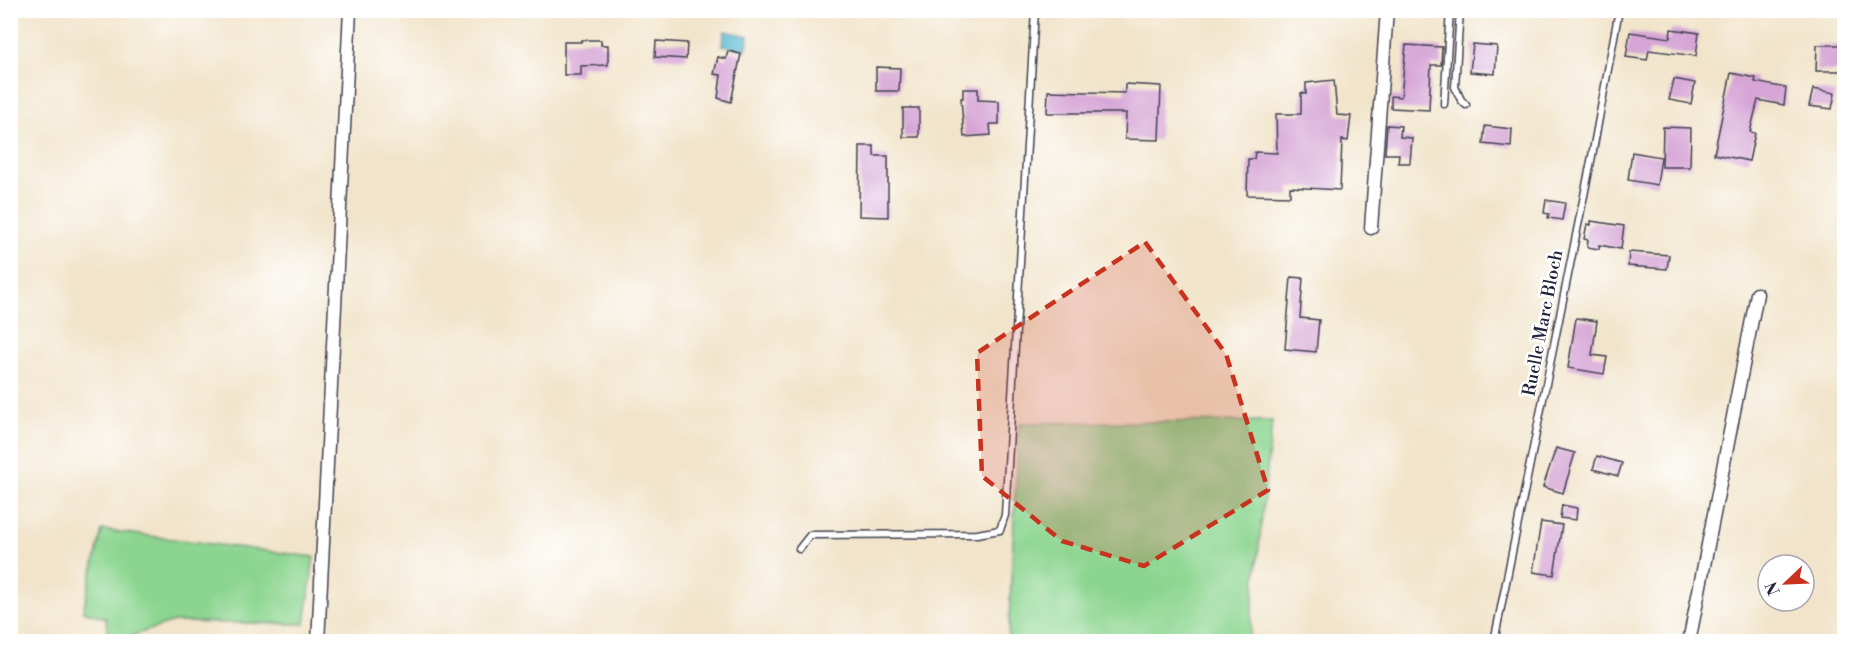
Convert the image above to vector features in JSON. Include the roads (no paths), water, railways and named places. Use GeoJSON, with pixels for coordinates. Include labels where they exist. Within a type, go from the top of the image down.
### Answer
{"type":"FeatureCollection","features":[{"type":"Feature","properties":{"kind":"street"},"geometry":{"type":"LineString","coordinates":[[318,642],[350,10]]}},
{"type":"Feature","properties":{"kind":"street"},"geometry":{"type":"LineString","coordinates":[[1371,228],[1387,10]]}},
{"type":"Feature","properties":{"kind":"street"},"geometry":{"type":"LineString","coordinates":[[1689,642],[1757,294]]}},
{"type":"Feature","properties":{"kind":"lane"},"geometry":{"type":"LineString","coordinates":[[799,549],[810,535],[977,534],[1000,530],[1005,515],[1035,10]]}},
{"type":"Feature","properties":{"kind":"lane"},"geometry":{"type":"LineString","coordinates":[[1444,104],[1450,10]]}},
{"type":"Feature","properties":{"kind":"lane"},"geometry":{"type":"LineString","coordinates":[[1460,10],[1455,87],[1466,105]]}},
{"type":"Feature","properties":{"kind":"lane","name":"Ruelle Marc Bloch"},"geometry":{"type":"LineString","coordinates":[[1494,642],[1592,156],[1619,10]]}},
{"type":"Feature","properties":{"kind":"water"},"geometry":{"type":"Polygon","coordinates":[[[725,31],[749,36],[746,50],[722,45],[725,31]]]}}]}
